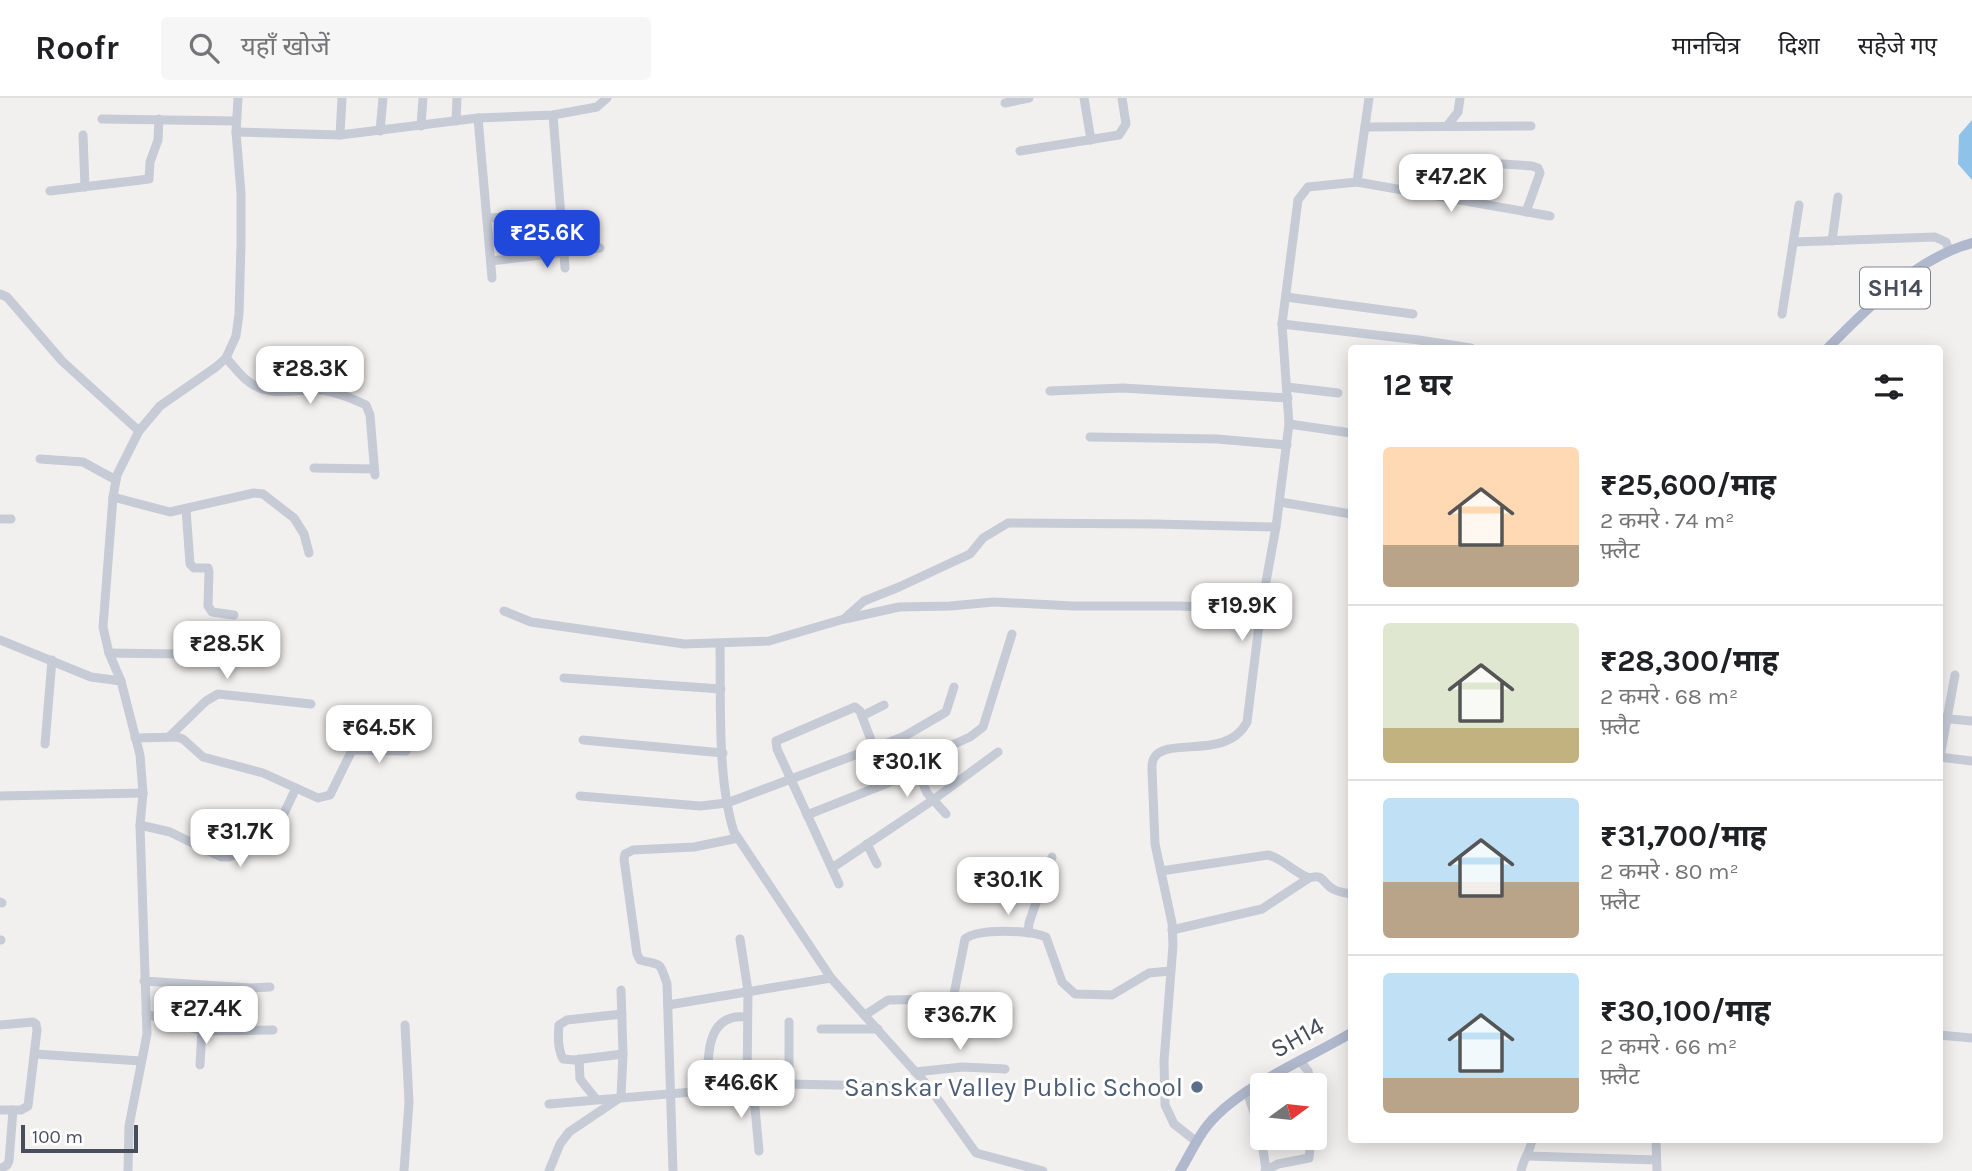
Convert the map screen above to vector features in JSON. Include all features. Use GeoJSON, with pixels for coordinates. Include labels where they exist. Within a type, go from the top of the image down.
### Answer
{"type":"FeatureCollection","features":[{"type":"Feature","properties":{"kind":"main road","name":"SH14"},"geometry":{"type":"LineString","coordinates":[[1831,345],[1898,284],[1926,263],[1949,250],[1972,243]]}},
{"type":"Feature","properties":{"kind":"main road","name":"SH14"},"geometry":{"type":"LineString","coordinates":[[1180,1171],[1214,1117],[1247,1091],[1348,1034]]}},
{"type":"Feature","properties":{"kind":"street"},"geometry":{"type":"LineString","coordinates":[[128,1171],[129,1126],[147,1034],[140,825],[143,793],[142,768],[135,738],[121,681],[109,653],[103,627],[102,611],[110,553],[113,497],[116,480],[139,431],[160,406],[226,358],[236,336],[240,286],[241,193],[236,132],[238,98]]}},
{"type":"Feature","properties":{"kind":"street"},"geometry":{"type":"LineString","coordinates":[[340,135],[342,98]]}},
{"type":"Feature","properties":{"kind":"street"},"geometry":{"type":"LineString","coordinates":[[380,131],[383,98]]}},
{"type":"Feature","properties":{"kind":"street"},"geometry":{"type":"LineString","coordinates":[[421,126],[423,98]]}},
{"type":"Feature","properties":{"kind":"street"},"geometry":{"type":"LineString","coordinates":[[456,121],[457,98]]}},
{"type":"Feature","properties":{"kind":"street"},"geometry":{"type":"LineString","coordinates":[[236,132],[340,135],[478,118],[553,115],[597,107],[607,98]]}},
{"type":"Feature","properties":{"kind":"street"},"geometry":{"type":"LineString","coordinates":[[1005,103],[1029,98]]}},
{"type":"Feature","properties":{"kind":"street"},"geometry":{"type":"LineString","coordinates":[[1084,98],[1091,140]]}},
{"type":"Feature","properties":{"kind":"street"},"geometry":{"type":"LineString","coordinates":[[1020,151],[1119,135],[1126,124],[1122,98]]}},
{"type":"Feature","properties":{"kind":"street"},"geometry":{"type":"LineString","coordinates":[[1357,182],[1369,98]]}},
{"type":"Feature","properties":{"kind":"street"},"geometry":{"type":"LineString","coordinates":[[1447,126],[1458,112],[1460,98]]}},
{"type":"Feature","properties":{"kind":"street"},"geometry":{"type":"LineString","coordinates":[[553,115],[565,268]]}},
{"type":"Feature","properties":{"kind":"street"},"geometry":{"type":"LineString","coordinates":[[478,118],[492,278]]}},
{"type":"Feature","properties":{"kind":"street"},"geometry":{"type":"LineString","coordinates":[[102,119],[236,121]]}},
{"type":"Feature","properties":{"kind":"street"},"geometry":{"type":"LineString","coordinates":[[50,191],[149,179],[150,162],[158,140],[159,119]]}},
{"type":"Feature","properties":{"kind":"street"},"geometry":{"type":"LineString","coordinates":[[1365,127],[1531,126]]}},
{"type":"Feature","properties":{"kind":"street"},"geometry":{"type":"LineString","coordinates":[[83,135],[85,187]]}},
{"type":"Feature","properties":{"kind":"street"},"geometry":{"type":"LineString","coordinates":[[1413,192],[1416,169],[1425,159],[1532,166],[1538,168],[1540,173],[1526,212]]}},
{"type":"Feature","properties":{"kind":"street"},"geometry":{"type":"LineString","coordinates":[[1197,1142],[1174,1124],[1165,1105],[1164,1061],[1172,930],[1153,821],[1152,769],[1154,758],[1162,751],[1223,742],[1234,738],[1247,722],[1261,609],[1287,445],[1288,398],[1282,324],[1296,211],[1302,192],[1315,185],[1357,182],[1550,216]]}},
{"type":"Feature","properties":{"kind":"street"},"geometry":{"type":"LineString","coordinates":[[1832,241],[1838,197]]}},
{"type":"Feature","properties":{"kind":"street"},"geometry":{"type":"LineString","coordinates":[[1782,313],[1799,205]]}},
{"type":"Feature","properties":{"kind":"street"},"geometry":{"type":"LineString","coordinates":[[487,218],[561,215]]}},
{"type":"Feature","properties":{"kind":"street"},"geometry":{"type":"LineString","coordinates":[[1794,242],[1935,237],[1946,242],[1949,250]]}},
{"type":"Feature","properties":{"kind":"street"},"geometry":{"type":"LineString","coordinates":[[491,261],[600,248]]}},
{"type":"Feature","properties":{"kind":"street"},"geometry":{"type":"LineString","coordinates":[[0,294],[8,297],[62,361],[139,431]]}},
{"type":"Feature","properties":{"kind":"street"},"geometry":{"type":"LineString","coordinates":[[1286,296],[1413,314]]}},
{"type":"Feature","properties":{"kind":"street"},"geometry":{"type":"LineString","coordinates":[[1282,324],[1452,345]]}},
{"type":"Feature","properties":{"kind":"street"},"geometry":{"type":"LineString","coordinates":[[226,358],[248,382],[270,391],[292,393],[317,390],[334,393],[366,405],[370,415],[375,472],[314,468]]}},
{"type":"Feature","properties":{"kind":"street"},"geometry":{"type":"LineString","coordinates":[[1287,387],[1338,393]]}},
{"type":"Feature","properties":{"kind":"street"},"geometry":{"type":"LineString","coordinates":[[1050,391],[1123,388],[1288,398]]}},
{"type":"Feature","properties":{"kind":"street"},"geometry":{"type":"LineString","coordinates":[[1289,424],[1348,433]]}},
{"type":"Feature","properties":{"kind":"street"},"geometry":{"type":"LineString","coordinates":[[1090,437],[1217,439],[1287,445]]}},
{"type":"Feature","properties":{"kind":"street"},"geometry":{"type":"LineString","coordinates":[[40,459],[83,462],[116,480]]}},
{"type":"Feature","properties":{"kind":"street"},"geometry":{"type":"LineString","coordinates":[[113,497],[162,511],[263,494],[300,525],[309,553]]}},
{"type":"Feature","properties":{"kind":"street"},"geometry":{"type":"LineString","coordinates":[[1280,502],[1348,513]]}},
{"type":"Feature","properties":{"kind":"street"},"geometry":{"type":"LineString","coordinates":[[186,509],[190,564],[194,568],[208,568],[209,572],[208,607],[212,611],[234,615]]}},
{"type":"Feature","properties":{"kind":"street"},"geometry":{"type":"LineString","coordinates":[[0,519],[11,519]]}},
{"type":"Feature","properties":{"kind":"street"},"geometry":{"type":"LineString","coordinates":[[844,619],[864,601],[970,554],[983,538],[1009,523],[1276,527]]}},
{"type":"Feature","properties":{"kind":"street"},"geometry":{"type":"LineString","coordinates":[[504,611],[531,622],[684,644],[720,644],[769,641],[886,609],[994,602],[1261,609]]}},
{"type":"Feature","properties":{"kind":"street"},"geometry":{"type":"LineString","coordinates":[[807,815],[916,766],[984,727],[1012,634]]}},
{"type":"Feature","properties":{"kind":"street"},"geometry":{"type":"LineString","coordinates":[[0,640],[91,677],[121,681]]}},
{"type":"Feature","properties":{"kind":"street"},"geometry":{"type":"LineString","coordinates":[[720,644],[727,803],[738,838],[831,978],[929,1087],[976,1153],[1043,1171]]}},
{"type":"Feature","properties":{"kind":"street"},"geometry":{"type":"LineString","coordinates":[[109,653],[180,654]]}},
{"type":"Feature","properties":{"kind":"street"},"geometry":{"type":"LineString","coordinates":[[45,744],[52,660]]}},
{"type":"Feature","properties":{"kind":"street"},"geometry":{"type":"LineString","coordinates":[[1955,675],[1943,718],[1972,721]]}},
{"type":"Feature","properties":{"kind":"street"},"geometry":{"type":"LineString","coordinates":[[565,678],[721,689]]}},
{"type":"Feature","properties":{"kind":"street"},"geometry":{"type":"LineString","coordinates":[[580,796],[700,806],[727,803],[903,737],[946,712],[954,687]]}},
{"type":"Feature","properties":{"kind":"street"},"geometry":{"type":"LineString","coordinates":[[169,737],[206,701],[218,694],[311,704]]}},
{"type":"Feature","properties":{"kind":"street"},"geometry":{"type":"LineString","coordinates":[[862,716],[884,705]]}},
{"type":"Feature","properties":{"kind":"street"},"geometry":{"type":"LineString","coordinates":[[839,884],[775,745],[777,739],[851,708],[858,709],[874,748]]}},
{"type":"Feature","properties":{"kind":"street"},"geometry":{"type":"LineString","coordinates":[[135,738],[183,739],[204,757],[263,773],[314,796],[330,795],[363,728]]}},
{"type":"Feature","properties":{"kind":"street"},"geometry":{"type":"LineString","coordinates":[[903,737],[933,800],[946,814]]}},
{"type":"Feature","properties":{"kind":"street"},"geometry":{"type":"LineString","coordinates":[[583,740],[723,753]]}},
{"type":"Feature","properties":{"kind":"street"},"geometry":{"type":"LineString","coordinates":[[352,750],[406,751]]}},
{"type":"Feature","properties":{"kind":"street"},"geometry":{"type":"LineString","coordinates":[[832,868],[933,800],[998,752]]}},
{"type":"Feature","properties":{"kind":"street"},"geometry":{"type":"LineString","coordinates":[[1943,757],[1972,761]]}},
{"type":"Feature","properties":{"kind":"street"},"geometry":{"type":"LineString","coordinates":[[140,825],[170,832],[215,855],[229,857],[271,841],[296,788]]}},
{"type":"Feature","properties":{"kind":"street"},"geometry":{"type":"LineString","coordinates":[[0,796],[143,793]]}},
{"type":"Feature","properties":{"kind":"street"},"geometry":{"type":"LineString","coordinates":[[673,1171],[667,984],[659,964],[640,960],[637,954],[630,914],[625,855],[633,850],[694,847],[738,838]]}},
{"type":"Feature","properties":{"kind":"street"},"geometry":{"type":"LineString","coordinates":[[867,844],[877,864]]}},
{"type":"Feature","properties":{"kind":"street"},"geometry":{"type":"LineString","coordinates":[[1161,872],[1268,855],[1278,857],[1295,872],[1309,878]]}},
{"type":"Feature","properties":{"kind":"street"},"geometry":{"type":"LineString","coordinates":[[1028,933],[1052,858]]}},
{"type":"Feature","properties":{"kind":"street"},"geometry":{"type":"LineString","coordinates":[[1172,930],[1262,909],[1317,875],[1332,889],[1348,893]]}},
{"type":"Feature","properties":{"kind":"street"},"geometry":{"type":"LineString","coordinates":[[865,1015],[888,1000],[953,999],[965,939],[968,936],[1003,932],[1046,937],[1062,982],[1075,994],[1112,995],[1149,973],[1170,971]]}},
{"type":"Feature","properties":{"kind":"street"},"geometry":{"type":"LineString","coordinates":[[740,939],[748,991],[750,1086],[759,1151]]}},
{"type":"Feature","properties":{"kind":"street"},"geometry":{"type":"LineString","coordinates":[[668,1005],[831,978]]}},
{"type":"Feature","properties":{"kind":"street"},"geometry":{"type":"LineString","coordinates":[[145,981],[270,987]]}},
{"type":"Feature","properties":{"kind":"street"},"geometry":{"type":"LineString","coordinates":[[621,989],[621,1097]]}},
{"type":"Feature","properties":{"kind":"street"},"geometry":{"type":"LineString","coordinates":[[146,1014],[202,1031],[273,1030]]}},
{"type":"Feature","properties":{"kind":"street"},"geometry":{"type":"LineString","coordinates":[[622,1014],[572,1019],[559,1025],[561,1056],[569,1060],[623,1054]]}},
{"type":"Feature","properties":{"kind":"street"},"geometry":{"type":"LineString","coordinates":[[708,1090],[708,1049],[711,1040],[729,1017],[747,1017]]}},
{"type":"Feature","properties":{"kind":"street"},"geometry":{"type":"LineString","coordinates":[[789,1022],[789,1084]]}},
{"type":"Feature","properties":{"kind":"street"},"geometry":{"type":"LineString","coordinates":[[0,1025],[36,1024],[30,1102],[25,1109],[0,1110]]}},
{"type":"Feature","properties":{"kind":"street"},"geometry":{"type":"LineString","coordinates":[[404,1171],[409,1102],[405,1025]]}},
{"type":"Feature","properties":{"kind":"street"},"geometry":{"type":"LineString","coordinates":[[821,1029],[878,1029]]}},
{"type":"Feature","properties":{"kind":"street"},"geometry":{"type":"LineString","coordinates":[[200,1065],[202,1031]]}},
{"type":"Feature","properties":{"kind":"street"},"geometry":{"type":"LineString","coordinates":[[1943,1035],[1972,1038]]}},
{"type":"Feature","properties":{"kind":"street"},"geometry":{"type":"LineString","coordinates":[[35,1054],[141,1061]]}},
{"type":"Feature","properties":{"kind":"street"},"geometry":{"type":"LineString","coordinates":[[579,1059],[580,1079],[597,1099]]}},
{"type":"Feature","properties":{"kind":"street"},"geometry":{"type":"LineString","coordinates":[[1301,1062],[1308,1073]]}},
{"type":"Feature","properties":{"kind":"street"},"geometry":{"type":"LineString","coordinates":[[915,1072],[962,1067],[1005,1069]]}},
{"type":"Feature","properties":{"kind":"street"},"geometry":{"type":"LineString","coordinates":[[549,1104],[789,1084],[929,1087]]}},
{"type":"Feature","properties":{"kind":"street"},"geometry":{"type":"LineString","coordinates":[[1247,1091],[1260,1130],[1266,1170],[1278,1164],[1309,1158],[1310,1150]]}},
{"type":"Feature","properties":{"kind":"street"},"geometry":{"type":"LineString","coordinates":[[549,1171],[560,1144],[569,1132],[621,1097]]}},
{"type":"Feature","properties":{"kind":"street"},"geometry":{"type":"LineString","coordinates":[[0,1169],[9,1161],[13,1110]]}},
{"type":"Feature","properties":{"kind":"street"},"geometry":{"type":"LineString","coordinates":[[1521,1171],[1531,1143]]}},
{"type":"Feature","properties":{"kind":"street"},"geometry":{"type":"LineString","coordinates":[[1656,1143],[1657,1171]]}},
{"type":"Feature","properties":{"kind":"street"},"geometry":{"type":"LineString","coordinates":[[1527,1156],[1656,1160]]}},
{"type":"Feature","properties":{"kind":"water"},"geometry":{"type":"Polygon","coordinates":[[[1972,120],[1972,180],[1958,164],[1959,135],[1972,120]]]}},
{"type":"Feature","properties":{"kind":"place","name":"Sanskar Valley Public School"},"geometry":{"type":"Point","coordinates":[1197,1087]}}]}
